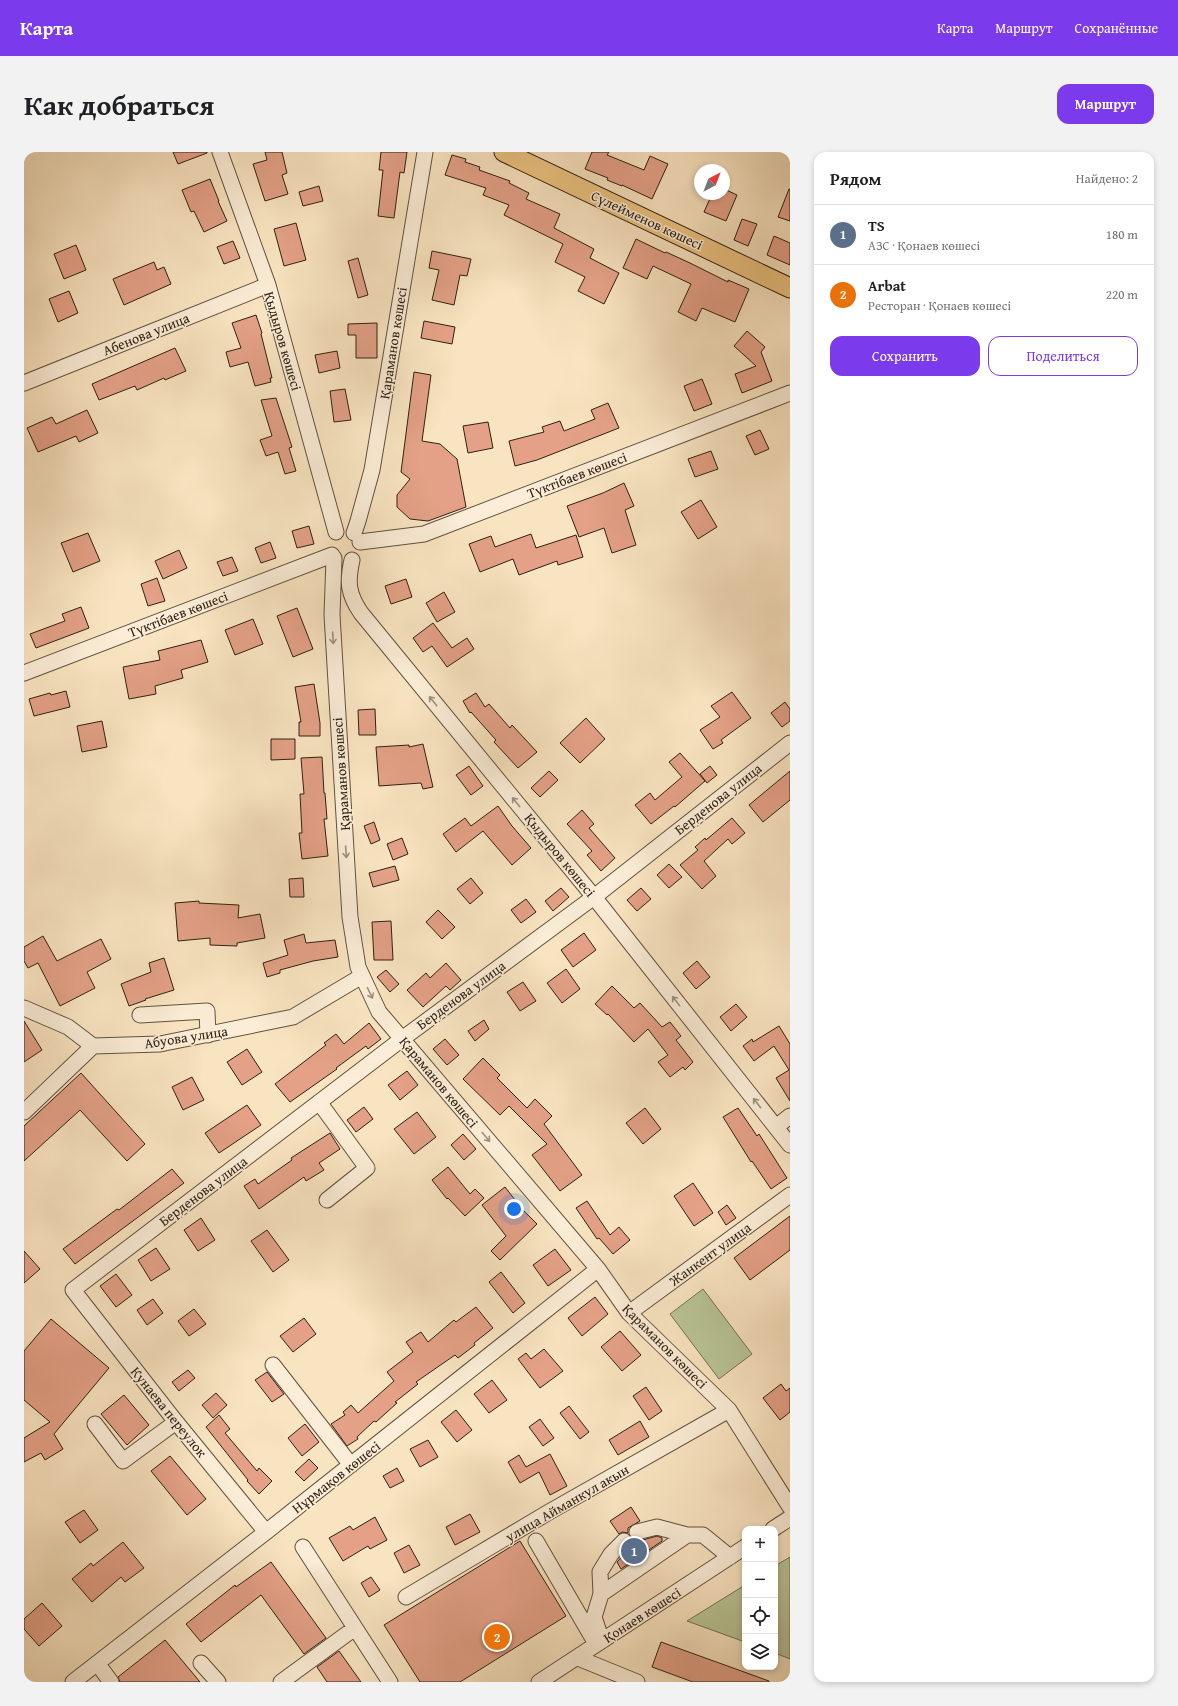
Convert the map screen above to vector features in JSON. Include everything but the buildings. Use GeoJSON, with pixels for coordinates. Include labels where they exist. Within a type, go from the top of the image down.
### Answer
{"type":"FeatureCollection","features":[{"type":"Feature","properties":{"kind":"main road","name":"Сүлейменов көшесі"},"geometry":{"type":"LineString","coordinates":[[504,152],[790,288]]}},
{"type":"Feature","properties":{"kind":"street","name":"Қыдыров көшесі"},"geometry":{"type":"LineString","coordinates":[[220,152],[268,285],[336,532]]}},
{"type":"Feature","properties":{"kind":"street","name":"Қараманов көшесі"},"geometry":{"type":"LineString","coordinates":[[357,537],[358,522],[372,470],[425,152]]}},
{"type":"Feature","properties":{"kind":"street","name":"Абенова улица"},"geometry":{"type":"LineString","coordinates":[[24,384],[268,285]]}},
{"type":"Feature","properties":{"kind":"street","name":"Түктібаев көшесі"},"geometry":{"type":"LineString","coordinates":[[357,537],[424,534],[790,393]]}},
{"type":"Feature","properties":{"kind":"street"},"geometry":{"type":"LineString","coordinates":[[348,530],[357,537],[359,552],[352,560],[340,561],[333,556],[329,546],[332,536],[336,532],[348,530]]}},
{"type":"Feature","properties":{"kind":"street","name":"Қараманов көшесі"},"geometry":{"type":"LineString","coordinates":[[333,556],[332,615],[350,916],[358,967],[379,1012],[598,1269],[630,1312],[729,1410],[790,1507]]}},
{"type":"Feature","properties":{"kind":"street","name":"Түктібаев көшесі"},"geometry":{"type":"LineString","coordinates":[[24,673],[333,556]]}},
{"type":"Feature","properties":{"kind":"street","name":"Қыдыров көшесі"},"geometry":{"type":"LineString","coordinates":[[352,560],[349,574],[349,588],[360,613],[594,897],[790,1145]]}},
{"type":"Feature","properties":{"kind":"street"},"geometry":{"type":"LineString","coordinates":[[332,615],[344,609],[353,609],[360,613]]}},
{"type":"Feature","properties":{"kind":"street","name":"Берденова улица"},"geometry":{"type":"LineString","coordinates":[[73,1290],[402,1039],[594,897],[790,743]]}},
{"type":"Feature","properties":{"kind":"street","name":"Абуова улица"},"geometry":{"type":"LineString","coordinates":[[93,1046],[160,1044],[293,1017],[362,976]]}},
{"type":"Feature","properties":{"kind":"street"},"geometry":{"type":"LineString","coordinates":[[24,1008],[68,1027],[93,1046],[24,1112]]}},
{"type":"Feature","properties":{"kind":"street"},"geometry":{"type":"LineString","coordinates":[[140,1015],[206,1011],[208,1034]]}},
{"type":"Feature","properties":{"kind":"street"},"geometry":{"type":"LineString","coordinates":[[319,1102],[367,1168],[327,1200]]}},
{"type":"Feature","properties":{"kind":"street"},"geometry":{"type":"LineString","coordinates":[[776,1127],[790,1116]]}},
{"type":"Feature","properties":{"kind":"street","name":"Жанкент улица"},"geometry":{"type":"LineString","coordinates":[[630,1312],[790,1195]]}},
{"type":"Feature","properties":{"kind":"street","name":"Нұрмақов көшесі"},"geometry":{"type":"LineString","coordinates":[[73,1682],[266,1532],[598,1269]]}},
{"type":"Feature","properties":{"kind":"street","name":"Кунаева переулок"},"geometry":{"type":"LineString","coordinates":[[73,1290],[176,1422],[266,1532]]}},
{"type":"Feature","properties":{"kind":"street"},"geometry":{"type":"LineString","coordinates":[[273,1365],[351,1465]]}},
{"type":"Feature","properties":{"kind":"street","name":"улица Айманкул акын"},"geometry":{"type":"LineString","coordinates":[[406,1597],[549,1512],[729,1410]]}},
{"type":"Feature","properties":{"kind":"street"},"geometry":{"type":"LineString","coordinates":[[95,1424],[123,1461],[176,1422]]}},
{"type":"Feature","properties":{"kind":"street"},"geometry":{"type":"LineString","coordinates":[[778,1526],[790,1518]]}},
{"type":"Feature","properties":{"kind":"street"},"geometry":{"type":"LineString","coordinates":[[637,1532],[657,1527],[687,1535],[703,1535],[730,1557]]}},
{"type":"Feature","properties":{"kind":"street"},"geometry":{"type":"LineString","coordinates":[[601,1594],[687,1535]]}},
{"type":"Feature","properties":{"kind":"street"},"geometry":{"type":"LineString","coordinates":[[536,1541],[599,1643]]}},
{"type":"Feature","properties":{"kind":"street"},"geometry":{"type":"LineString","coordinates":[[599,1643],[594,1618],[601,1594],[600,1572],[611,1554],[624,1541]]}},
{"type":"Feature","properties":{"kind":"street"},"geometry":{"type":"LineString","coordinates":[[303,1547],[390,1682]]}},
{"type":"Feature","properties":{"kind":"street","name":"Қонаев көшесі"},"geometry":{"type":"LineString","coordinates":[[540,1682],[742,1549]]}},
{"type":"Feature","properties":{"kind":"street"},"geometry":{"type":"LineString","coordinates":[[281,1682],[356,1628]]}},
{"type":"Feature","properties":{"kind":"street"},"geometry":{"type":"LineString","coordinates":[[578,1658],[637,1682]]}},
{"type":"Feature","properties":{"kind":"street"},"geometry":{"type":"LineString","coordinates":[[97,1663],[111,1682]]}},
{"type":"Feature","properties":{"kind":"street"},"geometry":{"type":"LineString","coordinates":[[201,1664],[218,1682]]}},
{"type":"Feature","properties":{"kind":"green space"},"geometry":{"type":"Polygon","coordinates":[[[703,1289],[752,1354],[719,1379],[670,1314],[703,1289]]]}},
{"type":"Feature","properties":{"kind":"green space"},"geometry":{"type":"Polygon","coordinates":[[[790,1557],[790,1659],[778,1654],[778,1564],[790,1557]]]}},
{"type":"Feature","properties":{"kind":"green space"},"geometry":{"type":"Polygon","coordinates":[[[742,1587],[742,1641],[687,1621],[742,1587]]]}},
{"type":"Feature","properties":{"kind":"place","name":"TS"},"geometry":{"type":"Point","coordinates":[634,1551]}},
{"type":"Feature","properties":{"kind":"place","name":"Arbat"},"geometry":{"type":"Point","coordinates":[497,1637]}}]}
